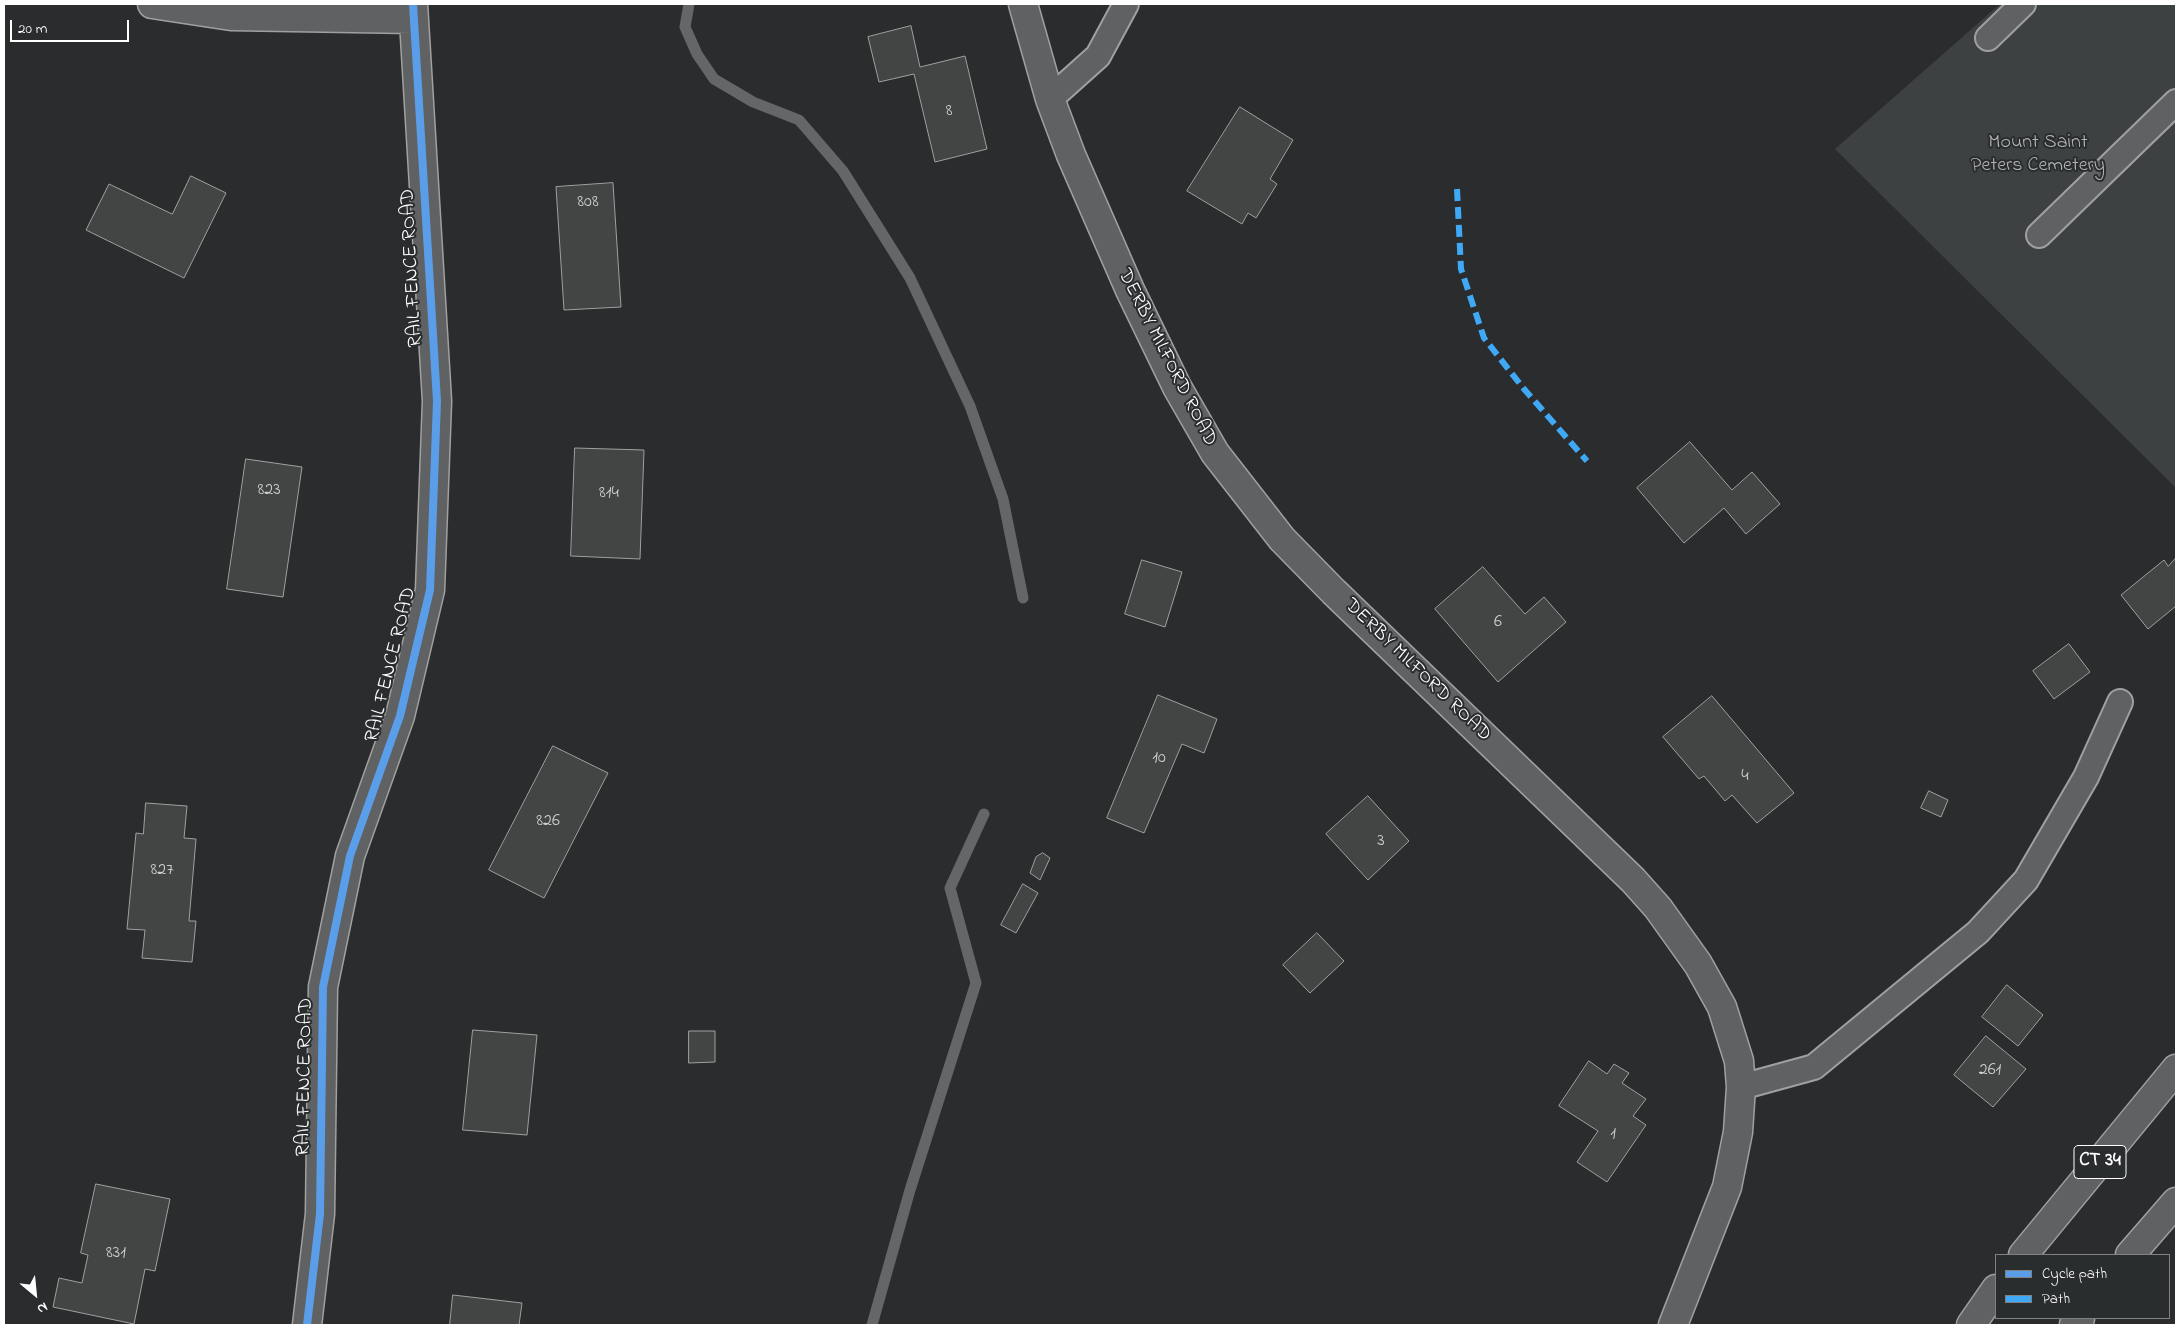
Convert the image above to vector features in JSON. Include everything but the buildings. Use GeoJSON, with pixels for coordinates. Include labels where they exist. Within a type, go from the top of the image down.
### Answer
{"type":"FeatureCollection","features":[{"type":"Feature","properties":{"kind":"main road"},"geometry":{"type":"LineString","coordinates":[[152,4],[231,16],[414,11]]}},
{"type":"Feature","properties":{"kind":"main road","name":"DERBY MILFORD ROAD"},"geometry":{"type":"LineString","coordinates":[[1024,4],[1050,99],[1070,154],[1130,290],[1177,387],[1215,453],[1282,539],[1334,592],[1518,767],[1633,880],[1658,908],[1698,964],[1722,1007],[1738,1061],[1741,1087],[1738,1132],[1727,1187],[1674,1325]]}},
{"type":"Feature","properties":{"kind":"main road","name":"RAIL FENCE ROAD"},"geometry":{"type":"LineString","coordinates":[[306,1325],[320,1214],[324,987],[350,856],[400,716],[430,590],[437,400],[414,11]]}},
{"type":"Feature","properties":{"kind":"main road","name":"CT 34"},"geometry":{"type":"LineString","coordinates":[[2025,1254],[2176,1069]]}},
{"type":"Feature","properties":{"kind":"main road"},"geometry":{"type":"LineString","coordinates":[[2131,1254],[2176,1202]]}},
{"type":"Feature","properties":{"kind":"main road"},"geometry":{"type":"LineString","coordinates":[[1971,1325],[1995,1290]]}},
{"type":"Feature","properties":{"kind":"lane"},"geometry":{"type":"LineString","coordinates":[[1050,99],[1098,56],[1126,4]]}},
{"type":"Feature","properties":{"kind":"lane"},"geometry":{"type":"LineString","coordinates":[[1988,38],[2023,4]]}},
{"type":"Feature","properties":{"kind":"lane"},"geometry":{"type":"LineString","coordinates":[[2039,235],[2176,102]]}},
{"type":"Feature","properties":{"kind":"lane"},"geometry":{"type":"LineString","coordinates":[[1741,1087],[1814,1067],[1978,932],[2026,880],[2086,777],[2120,702]]}},
{"type":"Feature","properties":{"kind":"green space","name":"Mount Saint Peters Cemetery"},"geometry":{"type":"Polygon","coordinates":[[[2000,4],[2176,4],[2176,488],[1835,149],[2000,4]]]}},
{"type":"Feature","properties":{"kind":"waterway"},"geometry":{"type":"LineString","coordinates":[[689,4],[685,27],[697,54],[714,79],[753,102],[799,120],[843,171],[910,278],[970,406],[1003,499],[1023,598]]}},
{"type":"Feature","properties":{"kind":"waterway"},"geometry":{"type":"LineString","coordinates":[[872,1325],[910,1190],[976,983],[950,888],[984,814]]}},
{"type":"Feature","properties":{"kind":"marked path"},"geometry":{"type":"LineString","coordinates":[[1457,189],[1461,269],[1484,338],[1524,389],[1587,461]]}},
{"type":"Feature","properties":{"kind":"cycle path"},"geometry":{"type":"LineString","coordinates":[[307,1325],[320,1214],[323,987],[350,856],[400,716],[430,590],[437,401],[413,4]]}}]}
